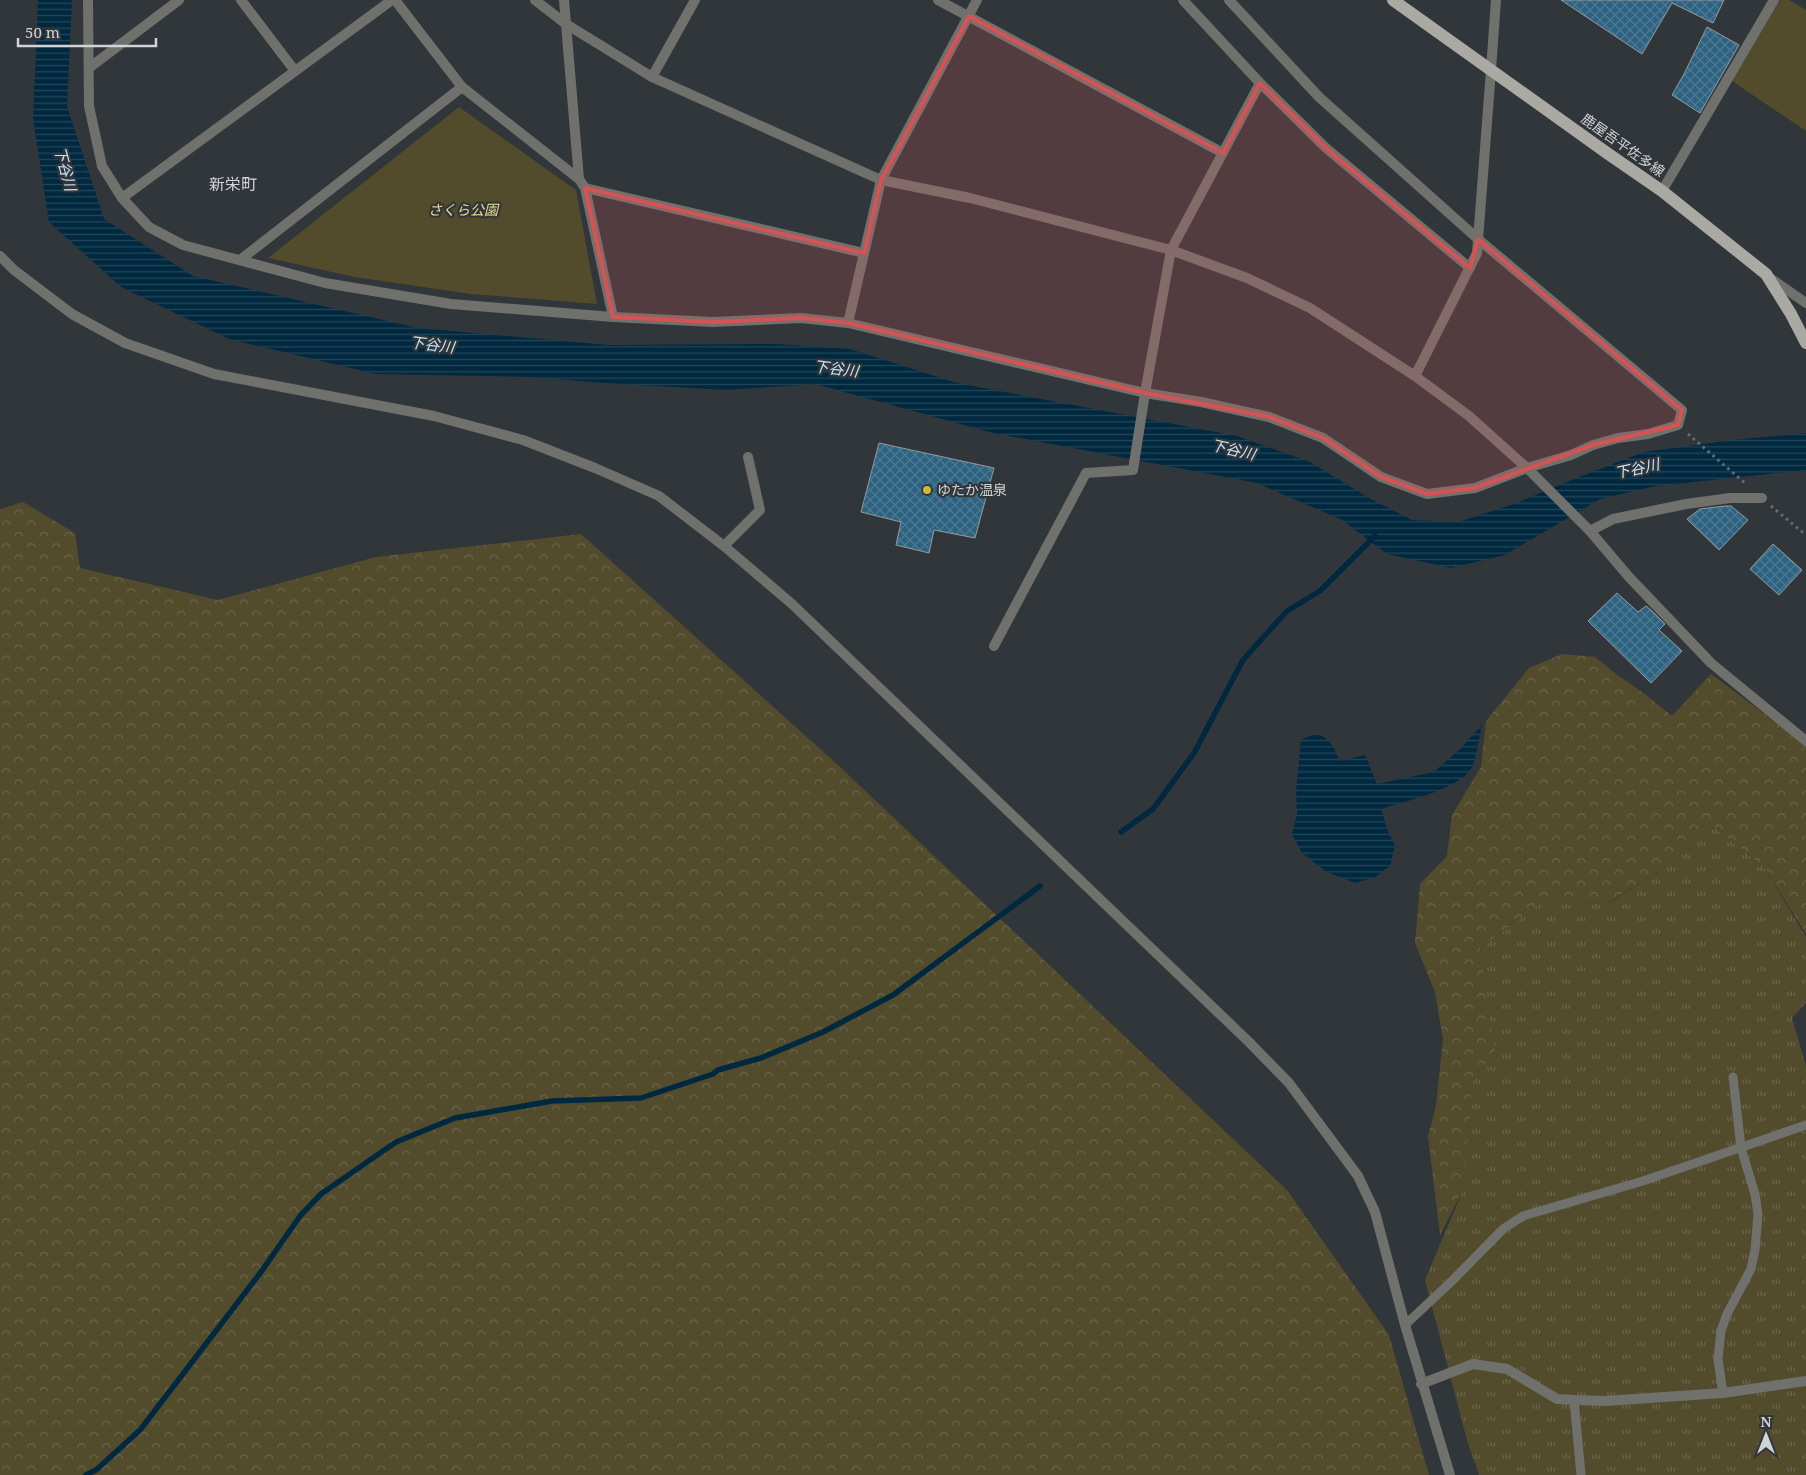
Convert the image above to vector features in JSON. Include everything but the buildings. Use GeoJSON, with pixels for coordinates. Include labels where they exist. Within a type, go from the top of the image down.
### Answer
{"type":"FeatureCollection","features":[{"type":"Feature","properties":{"kind":"main road","name":"鹿屋吾平佐多線"},"geometry":{"type":"LineString","coordinates":[[1393,0],[1607,154],[1662,191],[1766,274],[1791,314],[1806,343]]}},
{"type":"Feature","properties":{"kind":"street"},"geometry":{"type":"LineString","coordinates":[[88,0],[90,106],[102,166],[122,198],[149,227],[183,245],[325,283],[451,304],[613,317],[713,322],[801,318],[848,323],[1144,393],[1201,402],[1269,417],[1323,438],[1381,477],[1427,494],[1475,488],[1527,468],[1571,455],[1593,445],[1618,438],[1648,434],[1678,425],[1682,410],[1478,239],[1319,97],[1229,0]]}},
{"type":"Feature","properties":{"kind":"street"},"geometry":{"type":"LineString","coordinates":[[89,68],[179,0]]}},
{"type":"Feature","properties":{"kind":"street"},"geometry":{"type":"LineString","coordinates":[[240,0],[296,71]]}},
{"type":"Feature","properties":{"kind":"street"},"geometry":{"type":"LineString","coordinates":[[122,198],[394,0],[462,87],[579,179],[585,188],[613,317]]}},
{"type":"Feature","properties":{"kind":"street"},"geometry":{"type":"LineString","coordinates":[[535,0],[566,24],[652,77],[881,180],[970,198],[1171,250],[1247,278],[1310,308],[1415,376],[1469,416],[1527,468],[1590,531],[1629,578],[1711,663],[1806,741]]}},
{"type":"Feature","properties":{"kind":"street"},"geometry":{"type":"LineString","coordinates":[[564,0],[579,179]]}},
{"type":"Feature","properties":{"kind":"street"},"geometry":{"type":"LineString","coordinates":[[652,77],[696,0]]}},
{"type":"Feature","properties":{"kind":"street"},"geometry":{"type":"LineString","coordinates":[[938,0],[1223,153]]}},
{"type":"Feature","properties":{"kind":"street"},"geometry":{"type":"LineString","coordinates":[[848,323],[881,180],[977,0]]}},
{"type":"Feature","properties":{"kind":"street"},"geometry":{"type":"LineString","coordinates":[[1183,0],[1260,83],[1326,148],[1470,268]]}},
{"type":"Feature","properties":{"kind":"street"},"geometry":{"type":"LineString","coordinates":[[1415,376],[1476,253],[1496,0]]}},
{"type":"Feature","properties":{"kind":"street"},"geometry":{"type":"LineString","coordinates":[[1662,191],[1774,0]]}},
{"type":"Feature","properties":{"kind":"street"},"geometry":{"type":"LineString","coordinates":[[994,646],[1086,473],[1132,470],[1144,393],[1171,250],[1260,83]]}},
{"type":"Feature","properties":{"kind":"street"},"geometry":{"type":"LineString","coordinates":[[240,260],[462,87]]}},
{"type":"Feature","properties":{"kind":"street"},"geometry":{"type":"LineString","coordinates":[[585,188],[864,253]]}},
{"type":"Feature","properties":{"kind":"street"},"geometry":{"type":"LineString","coordinates":[[0,256],[14,270],[72,314],[125,344],[214,374],[434,416],[523,440],[659,496],[724,546],[792,604],[1289,1083],[1358,1176],[1374,1212],[1404,1325],[1450,1475]]}},
{"type":"Feature","properties":{"kind":"street"},"geometry":{"type":"LineString","coordinates":[[1766,274],[1806,303]]}},
{"type":"Feature","properties":{"kind":"street"},"geometry":{"type":"LineString","coordinates":[[724,546],[760,510],[748,457]]}},
{"type":"Feature","properties":{"kind":"street"},"geometry":{"type":"LineString","coordinates":[[1590,531],[1613,519],[1686,504],[1730,498],[1762,498]]}},
{"type":"Feature","properties":{"kind":"street"},"geometry":{"type":"LineString","coordinates":[[1422,1384],[1473,1364],[1507,1369],[1557,1399],[1574,1400],[1606,1401],[1724,1393],[1806,1381]]}},
{"type":"Feature","properties":{"kind":"lane"},"geometry":{"type":"LineString","coordinates":[[1724,1393],[1718,1359],[1721,1331],[1727,1314],[1751,1269],[1755,1250],[1758,1214],[1755,1194],[1742,1148],[1733,1077]]}},
{"type":"Feature","properties":{"kind":"lane"},"geometry":{"type":"LineString","coordinates":[[1404,1325],[1503,1229],[1523,1216],[1643,1180],[1806,1125]]}},
{"type":"Feature","properties":{"kind":"lane"},"geometry":{"type":"LineString","coordinates":[[1574,1400],[1582,1475]]}},
{"type":"Feature","properties":{"kind":"path"},"geometry":{"type":"LineString","coordinates":[[1678,425],[1806,535]]}},
{"type":"Feature","properties":{"kind":"highlighted area"},"geometry":{"type":"Polygon","coordinates":[[[969,16],[1223,153],[1260,83],[1326,148],[1470,268],[1478,239],[1682,410],[1678,425],[1593,445],[1475,488],[1427,494],[1381,477],[1323,438],[1269,417],[1145,393],[848,323],[801,318],[713,322],[613,317],[585,188],[864,253],[881,180],[969,16]]]}},
{"type":"Feature","properties":{"kind":"green space"},"geometry":{"type":"Polygon","coordinates":[[[1780,0],[1789,0],[1806,10],[1806,131],[1732,81],[1780,0]]]}},
{"type":"Feature","properties":{"kind":"green space","name":"さくら公園"},"geometry":{"type":"Polygon","coordinates":[[[459,107],[576,190],[597,304],[471,294],[355,277],[268,258],[459,107]]]}},
{"type":"Feature","properties":{"kind":"green space"},"geometry":{"type":"Polygon","coordinates":[[[23,502],[75,533],[80,568],[218,600],[376,557],[581,534],[839,766],[1287,1190],[1389,1335],[1429,1475],[0,1475],[0,509],[23,502]]]}},
{"type":"Feature","properties":{"kind":"green space"},"geometry":{"type":"Polygon","coordinates":[[[1562,654],[1595,657],[1672,716],[1711,674],[1806,745],[1806,934],[1764,867],[1714,827],[1659,871],[1608,903],[1544,901],[1480,948],[1495,1052],[1473,1079],[1463,1190],[1440,1235],[1428,1136],[1436,1106],[1443,1039],[1435,992],[1415,943],[1420,884],[1447,856],[1452,815],[1481,767],[1486,721],[1529,668],[1562,654]]]}},
{"type":"Feature","properties":{"kind":"green space"},"geometry":{"type":"Polygon","coordinates":[[[1714,827],[1764,867],[1806,937],[1806,1003],[1792,1018],[1806,1066],[1806,1475],[1479,1475],[1467,1440],[1425,1280],[1461,1195],[1473,1079],[1494,1052],[1480,948],[1544,901],[1609,903],[1659,871],[1714,827]]]}},
{"type":"Feature","properties":{"kind":"water","name":"下谷川"},"geometry":{"type":"Polygon","coordinates":[[[38,0],[72,0],[67,106],[104,219],[193,276],[418,328],[608,345],[777,344],[850,349],[957,383],[1237,436],[1310,462],[1369,498],[1412,520],[1458,522],[1514,504],[1644,452],[1733,440],[1806,433],[1806,470],[1656,486],[1600,499],[1505,555],[1451,568],[1387,554],[1342,520],[1257,483],[993,433],[815,384],[726,390],[531,377],[376,374],[229,339],[121,287],[49,222],[33,119],[38,0]]]}},
{"type":"Feature","properties":{"kind":"water"},"geometry":{"type":"Polygon","coordinates":[[[1482,725],[1474,762],[1466,775],[1445,788],[1381,809],[1395,846],[1390,866],[1375,877],[1355,883],[1327,872],[1302,853],[1292,834],[1297,814],[1296,791],[1301,740],[1309,736],[1321,735],[1330,742],[1340,761],[1365,755],[1377,784],[1434,772],[1460,749],[1482,725]]]}},
{"type":"Feature","properties":{"kind":"waterway"},"geometry":{"type":"LineString","coordinates":[[1121,832],[1153,809],[1194,753],[1243,660],[1287,611],[1320,591],[1375,536]]}},
{"type":"Feature","properties":{"kind":"waterway"},"geometry":{"type":"LineString","coordinates":[[86,1475],[96,1470],[140,1430],[261,1272],[300,1216],[321,1194],[396,1142],[455,1118],[552,1101],[641,1098],[713,1074],[718,1070],[761,1058],[823,1032],[893,995],[1040,886]]}},
{"type":"Feature","properties":{"kind":"place","name":"ゆたか温泉"},"geometry":{"type":"Point","coordinates":[927,490]}},
{"type":"Feature","properties":{"kind":"district","name":"新栄町"},"geometry":{"type":"Point","coordinates":[233,184]}}]}
